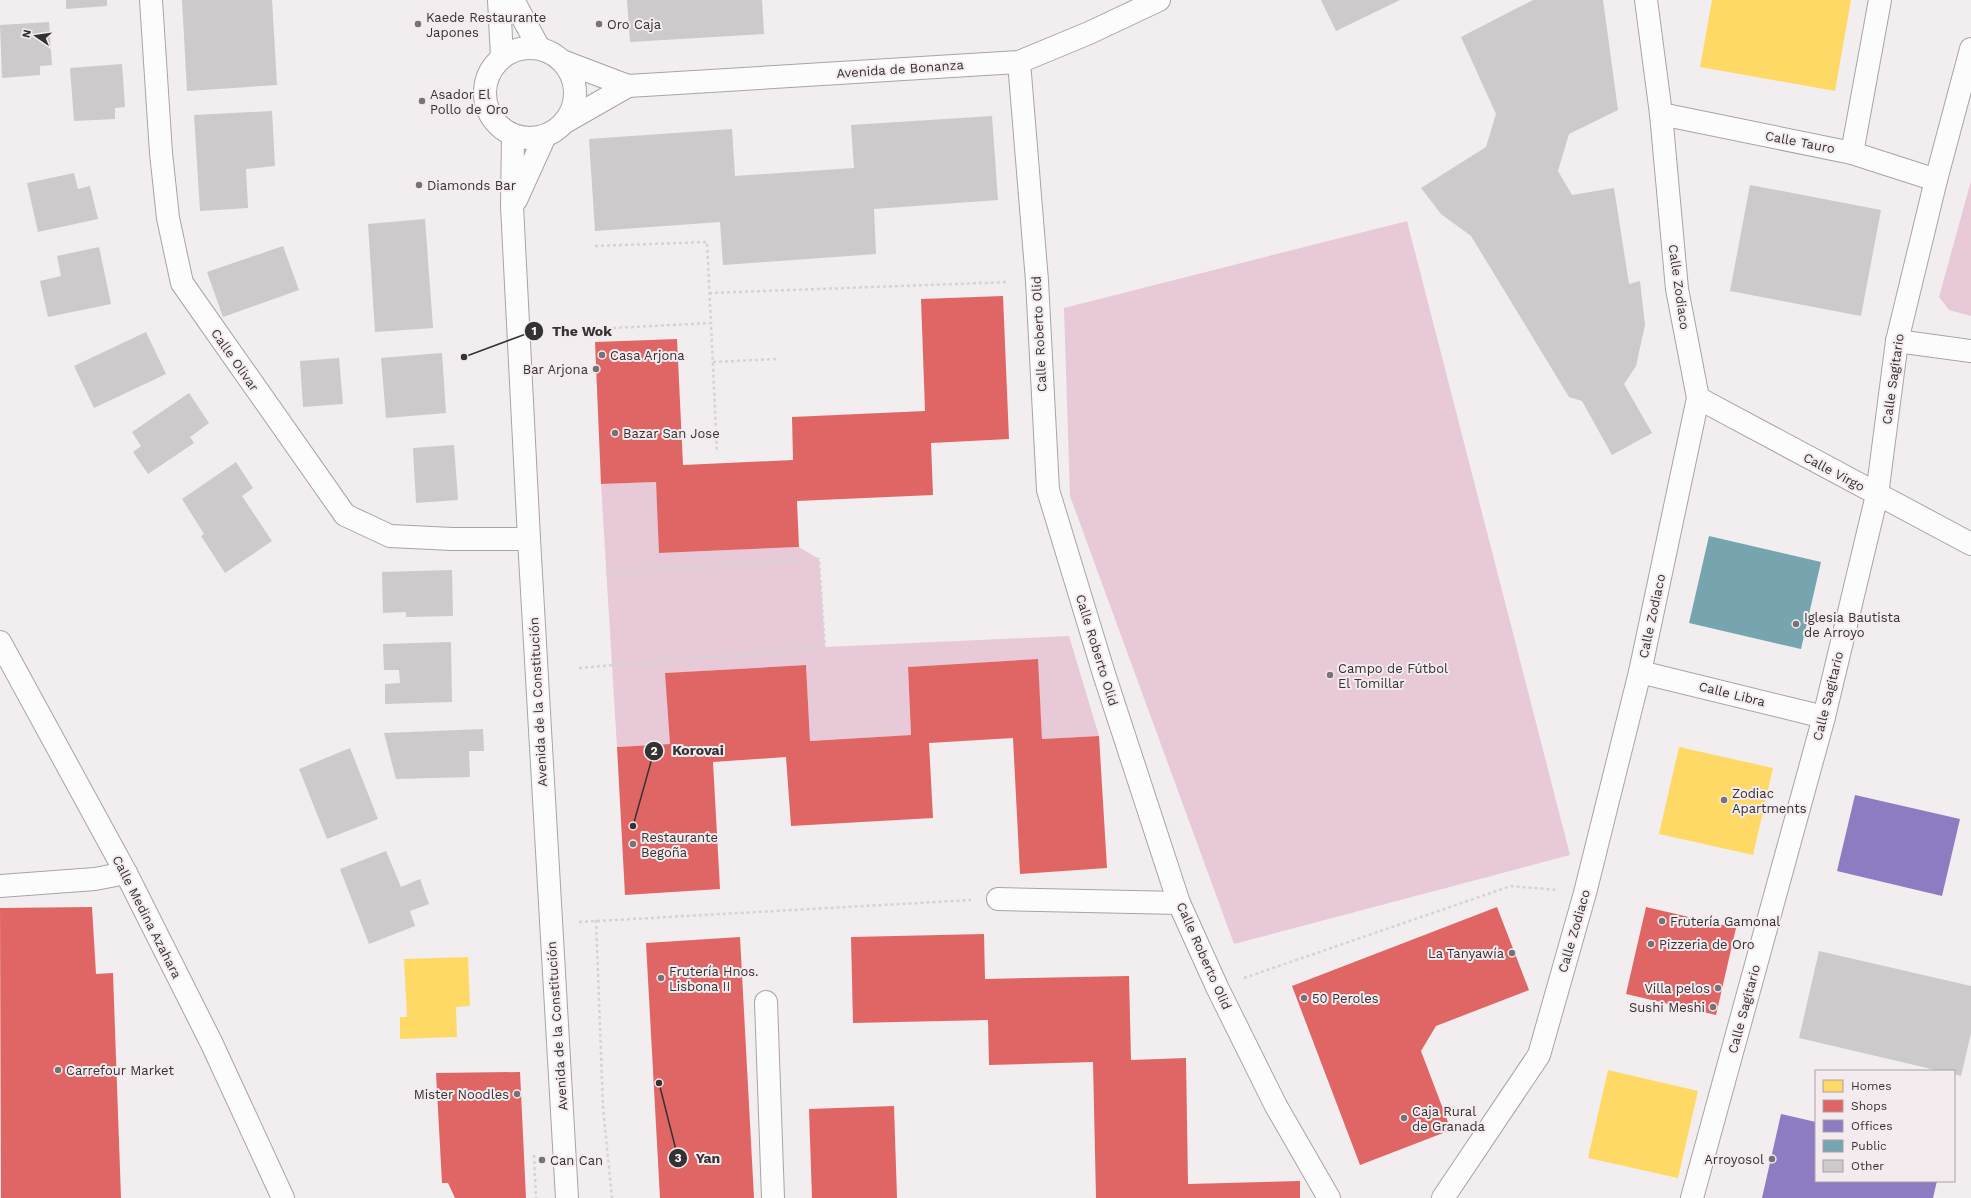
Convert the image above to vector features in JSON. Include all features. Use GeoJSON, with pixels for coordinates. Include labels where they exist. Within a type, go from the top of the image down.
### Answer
{"type":"FeatureCollection","features":[{"type":"Feature","properties":{"kind":"street","name":"Calle Olivar"},"geometry":{"type":"LineString","coordinates":[[151,0],[161,153],[168,218],[182,283],[199,308],[345,515],[390,536],[452,539],[529,539]]}},
{"type":"Feature","properties":{"kind":"street"},"geometry":{"type":"LineString","coordinates":[[499,0],[502,57]]}},
{"type":"Feature","properties":{"kind":"street"},"geometry":{"type":"LineString","coordinates":[[513,0],[539,48]]}},
{"type":"Feature","properties":{"kind":"street","name":"Avenida de Bonanza"},"geometry":{"type":"LineString","coordinates":[[562,60],[628,86],[1018,62],[1089,33],[1159,0]]}},
{"type":"Feature","properties":{"kind":"street","name":"Calle Zodiaco"},"geometry":{"type":"LineString","coordinates":[[1443,1198],[1539,1055],[1585,893],[1640,672],[1698,398],[1677,289],[1661,114],[1646,0]]}},
{"type":"Feature","properties":{"kind":"street"},"geometry":{"type":"LineString","coordinates":[[1852,153],[1880,0]]}},
{"type":"Feature","properties":{"kind":"street"},"geometry":{"type":"LineString","coordinates":[[523,48],[539,48],[549,51],[562,60],[571,73],[575,88],[573,108],[565,122],[545,136],[529,138],[513,135],[499,127],[490,114],[485,99],[486,83],[491,69],[502,57],[523,48]]}},
{"type":"Feature","properties":{"kind":"street","name":"Calle Sagitario"},"geometry":{"type":"LineString","coordinates":[[1692,1198],[1824,717],[1877,494],[1897,341],[1936,180],[1971,48]]}},
{"type":"Feature","properties":{"kind":"street","name":"Calle Roberto Olid"},"geometry":{"type":"LineString","coordinates":[[1018,62],[1037,281],[1048,490],[1104,674],[1179,903],[1217,987],[1276,1106],[1329,1198]]}},
{"type":"Feature","properties":{"kind":"street","name":"Avenida de Bonanza"},"geometry":{"type":"LineString","coordinates":[[565,122],[628,86]]}},
{"type":"Feature","properties":{"kind":"street","name":"Calle Tauro"},"geometry":{"type":"LineString","coordinates":[[1661,114],[1852,153],[1936,180]]}},
{"type":"Feature","properties":{"kind":"street","name":"Avenida de la Constitución"},"geometry":{"type":"LineString","coordinates":[[513,135],[512,206],[550,923],[567,1198]]}},
{"type":"Feature","properties":{"kind":"street","name":"Avenida de la Constitución"},"geometry":{"type":"LineString","coordinates":[[512,206],[545,136]]}},
{"type":"Feature","properties":{"kind":"street"},"geometry":{"type":"LineString","coordinates":[[1897,341],[1971,351]]}},
{"type":"Feature","properties":{"kind":"street","name":"Calle Virgo"},"geometry":{"type":"LineString","coordinates":[[1698,398],[1971,544]]}},
{"type":"Feature","properties":{"kind":"street","name":"Calle Medina Azahara"},"geometry":{"type":"LineString","coordinates":[[0,642],[126,873],[212,1044],[283,1198]]}},
{"type":"Feature","properties":{"kind":"street","name":"Calle Libra"},"geometry":{"type":"LineString","coordinates":[[1640,672],[1824,717]]}},
{"type":"Feature","properties":{"kind":"street"},"geometry":{"type":"LineString","coordinates":[[0,886],[95,879],[126,873]]}},
{"type":"Feature","properties":{"kind":"street"},"geometry":{"type":"LineString","coordinates":[[998,899],[1179,903]]}},
{"type":"Feature","properties":{"kind":"street"},"geometry":{"type":"LineString","coordinates":[[766,1002],[773,1198]]}},
{"type":"Feature","properties":{"kind":"path"},"geometry":{"type":"LineString","coordinates":[[595,246],[707,242],[717,453]]}},
{"type":"Feature","properties":{"kind":"path"},"geometry":{"type":"LineString","coordinates":[[709,293],[1037,281]]}},
{"type":"Feature","properties":{"kind":"path"},"geometry":{"type":"LineString","coordinates":[[595,329],[711,323]]}},
{"type":"Feature","properties":{"kind":"path"},"geometry":{"type":"LineString","coordinates":[[713,362],[777,359]]}},
{"type":"Feature","properties":{"kind":"path"},"geometry":{"type":"LineString","coordinates":[[579,668],[825,648],[819,559],[606,573]]}},
{"type":"Feature","properties":{"kind":"path"},"geometry":{"type":"LineString","coordinates":[[1217,987],[1511,886],[1585,893]]}},
{"type":"Feature","properties":{"kind":"path"},"geometry":{"type":"LineString","coordinates":[[550,923],[998,899]]}},
{"type":"Feature","properties":{"kind":"path"},"geometry":{"type":"LineString","coordinates":[[596,920],[603,1107],[612,1198]]}},
{"type":"Feature","properties":{"kind":"shaded area"},"geometry":{"type":"Polygon","coordinates":[[[1971,181],[1971,316],[1949,310],[1939,297],[1971,181]]]}},
{"type":"Feature","properties":{"kind":"shaded area","name":"Campo de Fútbol El Tomillar"},"geometry":{"type":"Polygon","coordinates":[[[1407,221],[1570,855],[1234,944],[1070,496],[1064,308],[1407,221]]]}},
{"type":"Feature","properties":{"kind":"shaded area"},"geometry":{"type":"Polygon","coordinates":[[[656,482],[660,553],[799,547],[819,559],[825,647],[1069,636],[1099,736],[1042,739],[1037,659],[908,667],[911,735],[810,741],[806,665],[666,673],[670,744],[617,747],[601,484],[656,482]]]}},
{"type":"Feature","properties":{"kind":"building: Homes"},"geometry":{"type":"Polygon","coordinates":[[[1712,0],[1851,0],[1835,91],[1700,67],[1712,0]]]}},
{"type":"Feature","properties":{"kind":"building: Homes"},"geometry":{"type":"Polygon","coordinates":[[[1679,747],[1773,768],[1753,855],[1659,834],[1679,747]]]}},
{"type":"Feature","properties":{"kind":"building: Homes"},"geometry":{"type":"Polygon","coordinates":[[[468,957],[470,1006],[456,1007],[457,1037],[400,1039],[400,1017],[407,1017],[404,959],[468,957]]]}},
{"type":"Feature","properties":{"kind":"building: Homes"},"geometry":{"type":"Polygon","coordinates":[[[1608,1070],[1698,1091],[1678,1178],[1588,1158],[1608,1070]]]}},
{"type":"Feature","properties":{"kind":"building: Shops"},"geometry":{"type":"Polygon","coordinates":[[[1003,296],[1009,439],[931,443],[933,495],[797,501],[799,547],[659,553],[656,482],[601,484],[595,342],[677,339],[683,465],[793,460],[792,417],[925,411],[921,299],[1003,296]]]}},
{"type":"Feature","properties":{"kind":"building: Shops"},"geometry":{"type":"Polygon","coordinates":[[[1038,659],[1042,739],[1099,736],[1107,868],[1020,874],[1013,738],[929,743],[933,818],[791,826],[786,757],[713,762],[720,889],[625,895],[617,747],[670,744],[665,673],[806,665],[810,741],[911,735],[908,667],[1038,659]]]}},
{"type":"Feature","properties":{"kind":"building: Shops","name":"Carrefour Market"},"geometry":{"type":"Polygon","coordinates":[[[92,907],[96,974],[113,973],[121,1198],[1,1198],[0,908],[92,907]]]}},
{"type":"Feature","properties":{"kind":"building: Shops"},"geometry":{"type":"Polygon","coordinates":[[[1497,907],[1529,990],[1436,1026],[1421,1051],[1451,1130],[1360,1165],[1292,986],[1497,907]]]}},
{"type":"Feature","properties":{"kind":"building: Shops"},"geometry":{"type":"Polygon","coordinates":[[[1646,907],[1736,928],[1716,1015],[1626,994],[1646,907]]]}},
{"type":"Feature","properties":{"kind":"building: Shops"},"geometry":{"type":"Polygon","coordinates":[[[984,934],[985,979],[1129,976],[1131,1060],[1186,1058],[1188,1184],[1300,1181],[1300,1198],[1096,1198],[1093,1062],[989,1065],[988,1020],[853,1023],[851,937],[984,934]]]}},
{"type":"Feature","properties":{"kind":"building: Shops"},"geometry":{"type":"Polygon","coordinates":[[[740,937],[754,1198],[660,1198],[646,943],[740,937]]]}},
{"type":"Feature","properties":{"kind":"building: Shops"},"geometry":{"type":"Polygon","coordinates":[[[520,1072],[526,1198],[455,1198],[448,1183],[442,1183],[436,1073],[520,1072]]]}},
{"type":"Feature","properties":{"kind":"building: Shops"},"geometry":{"type":"Polygon","coordinates":[[[894,1106],[897,1198],[812,1198],[809,1109],[894,1106]]]}},
{"type":"Feature","properties":{"kind":"building: Offices"},"geometry":{"type":"Polygon","coordinates":[[[1855,795],[1960,819],[1942,896],[1837,871],[1855,795]]]}},
{"type":"Feature","properties":{"kind":"building: Offices"},"geometry":{"type":"Polygon","coordinates":[[[1781,1114],[1815,1122],[1815,1182],[1937,1182],[1933,1198],[1762,1198],[1781,1114]]]}},
{"type":"Feature","properties":{"kind":"building: Public"},"geometry":{"type":"Polygon","coordinates":[[[1709,536],[1821,562],[1801,649],[1689,623],[1709,536]]]}},
{"type":"Feature","properties":{"kind":"building: Other"},"geometry":{"type":"Polygon","coordinates":[[[66,0],[107,0],[107,6],[66,9],[66,0]]]}},
{"type":"Feature","properties":{"kind":"building: Other"},"geometry":{"type":"Polygon","coordinates":[[[182,0],[272,0],[277,85],[187,91],[182,0]]]}},
{"type":"Feature","properties":{"kind":"building: Other"},"geometry":{"type":"Polygon","coordinates":[[[627,0],[762,0],[764,34],[630,42],[627,0]]]}},
{"type":"Feature","properties":{"kind":"building: Other"},"geometry":{"type":"Polygon","coordinates":[[[1321,0],[1400,0],[1336,31],[1321,0]]]}},
{"type":"Feature","properties":{"kind":"building: Other"},"geometry":{"type":"Polygon","coordinates":[[[1533,0],[1603,0],[1618,110],[1569,134],[1558,171],[1572,195],[1614,188],[1629,284],[1640,281],[1645,325],[1636,366],[1624,384],[1652,433],[1612,455],[1582,401],[1569,397],[1471,236],[1441,214],[1421,188],[1486,147],[1496,114],[1461,37],[1533,0]]]}},
{"type":"Feature","properties":{"kind":"building: Other"},"geometry":{"type":"Polygon","coordinates":[[[49,22],[52,65],[40,66],[40,75],[2,78],[0,25],[49,22]]]}},
{"type":"Feature","properties":{"kind":"building: Other"},"geometry":{"type":"Polygon","coordinates":[[[122,64],[125,107],[115,108],[115,119],[74,121],[70,68],[122,64]]]}},
{"type":"Feature","properties":{"kind":"building: Other"},"geometry":{"type":"Polygon","coordinates":[[[272,111],[275,166],[246,169],[248,208],[200,211],[194,115],[272,111]]]}},
{"type":"Feature","properties":{"kind":"building: Other"},"geometry":{"type":"Polygon","coordinates":[[[992,116],[998,200],[874,209],[876,254],[723,265],[720,222],[595,231],[589,139],[732,129],[735,176],[854,168],[851,125],[992,116]]]}},
{"type":"Feature","properties":{"kind":"building: Other"},"geometry":{"type":"Polygon","coordinates":[[[74,173],[78,189],[90,186],[98,219],[38,232],[27,183],[74,173]]]}},
{"type":"Feature","properties":{"kind":"building: Other"},"geometry":{"type":"Polygon","coordinates":[[[1750,185],[1881,210],[1861,316],[1730,291],[1750,185]]]}},
{"type":"Feature","properties":{"kind":"building: Other"},"geometry":{"type":"Polygon","coordinates":[[[425,219],[433,328],[375,332],[368,224],[425,219]]]}},
{"type":"Feature","properties":{"kind":"building: Other"},"geometry":{"type":"Polygon","coordinates":[[[283,246],[299,290],[223,317],[207,272],[283,246]]]}},
{"type":"Feature","properties":{"kind":"building: Other"},"geometry":{"type":"Polygon","coordinates":[[[99,247],[111,304],[48,317],[40,281],[61,276],[57,256],[99,247]]]}},
{"type":"Feature","properties":{"kind":"building: Other"},"geometry":{"type":"Polygon","coordinates":[[[146,332],[166,374],[94,408],[74,366],[146,332]]]}},
{"type":"Feature","properties":{"kind":"building: Other"},"geometry":{"type":"Polygon","coordinates":[[[442,353],[446,413],[386,418],[381,358],[442,353]]]}},
{"type":"Feature","properties":{"kind":"building: Other"},"geometry":{"type":"Polygon","coordinates":[[[339,358],[343,404],[303,407],[300,361],[339,358]]]}},
{"type":"Feature","properties":{"kind":"building: Other"},"geometry":{"type":"Polygon","coordinates":[[[189,393],[209,423],[190,437],[194,443],[148,474],[133,452],[141,446],[132,432],[189,393]]]}},
{"type":"Feature","properties":{"kind":"building: Other"},"geometry":{"type":"Polygon","coordinates":[[[454,445],[458,500],[416,503],[413,448],[454,445]]]}},
{"type":"Feature","properties":{"kind":"building: Other"},"geometry":{"type":"Polygon","coordinates":[[[236,462],[253,488],[242,496],[272,541],[225,573],[201,536],[204,534],[182,499],[236,462]]]}},
{"type":"Feature","properties":{"kind":"building: Other"},"geometry":{"type":"Polygon","coordinates":[[[452,570],[453,616],[406,617],[406,612],[383,613],[382,572],[452,570]]]}},
{"type":"Feature","properties":{"kind":"building: Other"},"geometry":{"type":"Polygon","coordinates":[[[451,642],[452,702],[385,704],[385,684],[400,683],[399,670],[384,670],[383,644],[451,642]]]}},
{"type":"Feature","properties":{"kind":"building: Other"},"geometry":{"type":"Polygon","coordinates":[[[483,729],[484,751],[469,751],[470,777],[396,779],[384,733],[483,729]]]}},
{"type":"Feature","properties":{"kind":"building: Other"},"geometry":{"type":"Polygon","coordinates":[[[350,748],[378,819],[327,839],[299,769],[350,748]]]}},
{"type":"Feature","properties":{"kind":"building: Other"},"geometry":{"type":"Polygon","coordinates":[[[386,851],[401,887],[420,879],[429,904],[410,911],[415,926],[369,944],[340,869],[386,851]]]}},
{"type":"Feature","properties":{"kind":"building: Other"},"geometry":{"type":"Polygon","coordinates":[[[1819,951],[1971,986],[1971,1033],[1961,1076],[1955,1074],[1955,1070],[1936,1070],[1799,1038],[1819,951]]]}},
{"type":"Feature","properties":{"kind":"place","name":"Kaede Restaurante Japones"},"geometry":{"type":"Point","coordinates":[418,24]}},
{"type":"Feature","properties":{"kind":"place","name":"Oro Caja"},"geometry":{"type":"Point","coordinates":[599,24]}},
{"type":"Feature","properties":{"kind":"place","name":"Asador El Pollo de Oro"},"geometry":{"type":"Point","coordinates":[422,101]}},
{"type":"Feature","properties":{"kind":"place","name":"Diamonds Bar"},"geometry":{"type":"Point","coordinates":[419,185]}},
{"type":"Feature","properties":{"kind":"place","name":"Casa Arjona"},"geometry":{"type":"Point","coordinates":[602,355]}},
{"type":"Feature","properties":{"kind":"place","name":"The Wok"},"geometry":{"type":"Point","coordinates":[464,357]}},
{"type":"Feature","properties":{"kind":"place","name":"Bar Arjona"},"geometry":{"type":"Point","coordinates":[596,369]}},
{"type":"Feature","properties":{"kind":"place","name":"Bazar San Jose"},"geometry":{"type":"Point","coordinates":[615,433]}},
{"type":"Feature","properties":{"kind":"place","name":"Iglesia Bautista de Arroyo"},"geometry":{"type":"Point","coordinates":[1796,624]}},
{"type":"Feature","properties":{"kind":"place","name":"Campo de Fútbol El Tomillar"},"geometry":{"type":"Point","coordinates":[1330,675]}},
{"type":"Feature","properties":{"kind":"place","name":"Zodiac Apartments"},"geometry":{"type":"Point","coordinates":[1724,800]}},
{"type":"Feature","properties":{"kind":"place","name":"Korovai"},"geometry":{"type":"Point","coordinates":[633,826]}},
{"type":"Feature","properties":{"kind":"place","name":"Restaurante Begoña"},"geometry":{"type":"Point","coordinates":[633,844]}},
{"type":"Feature","properties":{"kind":"place","name":"Frutería Gamonal"},"geometry":{"type":"Point","coordinates":[1662,921]}},
{"type":"Feature","properties":{"kind":"place","name":"Pizzeria de Oro"},"geometry":{"type":"Point","coordinates":[1651,944]}},
{"type":"Feature","properties":{"kind":"place","name":"La Tanyawía"},"geometry":{"type":"Point","coordinates":[1512,953]}},
{"type":"Feature","properties":{"kind":"place","name":"Frutería Hnos. Lisbona II"},"geometry":{"type":"Point","coordinates":[661,978]}},
{"type":"Feature","properties":{"kind":"place","name":"Villa pelos"},"geometry":{"type":"Point","coordinates":[1718,988]}},
{"type":"Feature","properties":{"kind":"place","name":"50 Peroles"},"geometry":{"type":"Point","coordinates":[1304,998]}},
{"type":"Feature","properties":{"kind":"place","name":"Sushi Meshi"},"geometry":{"type":"Point","coordinates":[1713,1007]}},
{"type":"Feature","properties":{"kind":"place","name":"Carrefour Market"},"geometry":{"type":"Point","coordinates":[58,1070]}},
{"type":"Feature","properties":{"kind":"place","name":"Yan"},"geometry":{"type":"Point","coordinates":[659,1083]}},
{"type":"Feature","properties":{"kind":"place","name":"Mister Noodles"},"geometry":{"type":"Point","coordinates":[517,1094]}},
{"type":"Feature","properties":{"kind":"place","name":"Caja Rural de Granada"},"geometry":{"type":"Point","coordinates":[1404,1118]}},
{"type":"Feature","properties":{"kind":"place","name":"Arroyosol"},"geometry":{"type":"Point","coordinates":[1772,1159]}},
{"type":"Feature","properties":{"kind":"place","name":"Can Can"},"geometry":{"type":"Point","coordinates":[542,1160]}}]}
